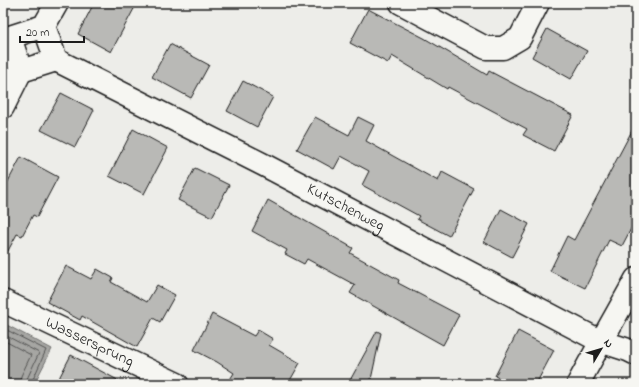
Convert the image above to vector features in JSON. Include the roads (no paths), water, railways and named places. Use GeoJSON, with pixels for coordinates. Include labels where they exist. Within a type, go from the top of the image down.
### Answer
{"type":"FeatureCollection","features":[{"type":"Feature","properties":{"kind":"street"},"geometry":{"type":"LineString","coordinates":[[3,107],[21,71],[56,60],[44,26],[56,3]]}},
{"type":"Feature","properties":{"kind":"street"},"geometry":{"type":"LineString","coordinates":[[402,3],[486,48],[503,48],[520,38],[538,3]]}},
{"type":"Feature","properties":{"kind":"street"},"geometry":{"type":"LineString","coordinates":[[21,71],[7,35],[44,26]]}},
{"type":"Feature","properties":{"kind":"street","name":"Kutschenweg"},"geometry":{"type":"LineString","coordinates":[[56,60],[264,165],[600,341],[636,354]]}},
{"type":"Feature","properties":{"kind":"street"},"geometry":{"type":"LineString","coordinates":[[578,384],[600,341],[613,323],[636,279]]}},
{"type":"Feature","properties":{"kind":"street","name":"Wassersprung"},"geometry":{"type":"LineString","coordinates":[[3,301],[177,384]]}},
{"type":"Feature","properties":{"kind":"water"},"geometry":{"type":"Polygon","coordinates":[[[3,323],[52,349],[34,384],[3,384],[3,323]]]}}]}
